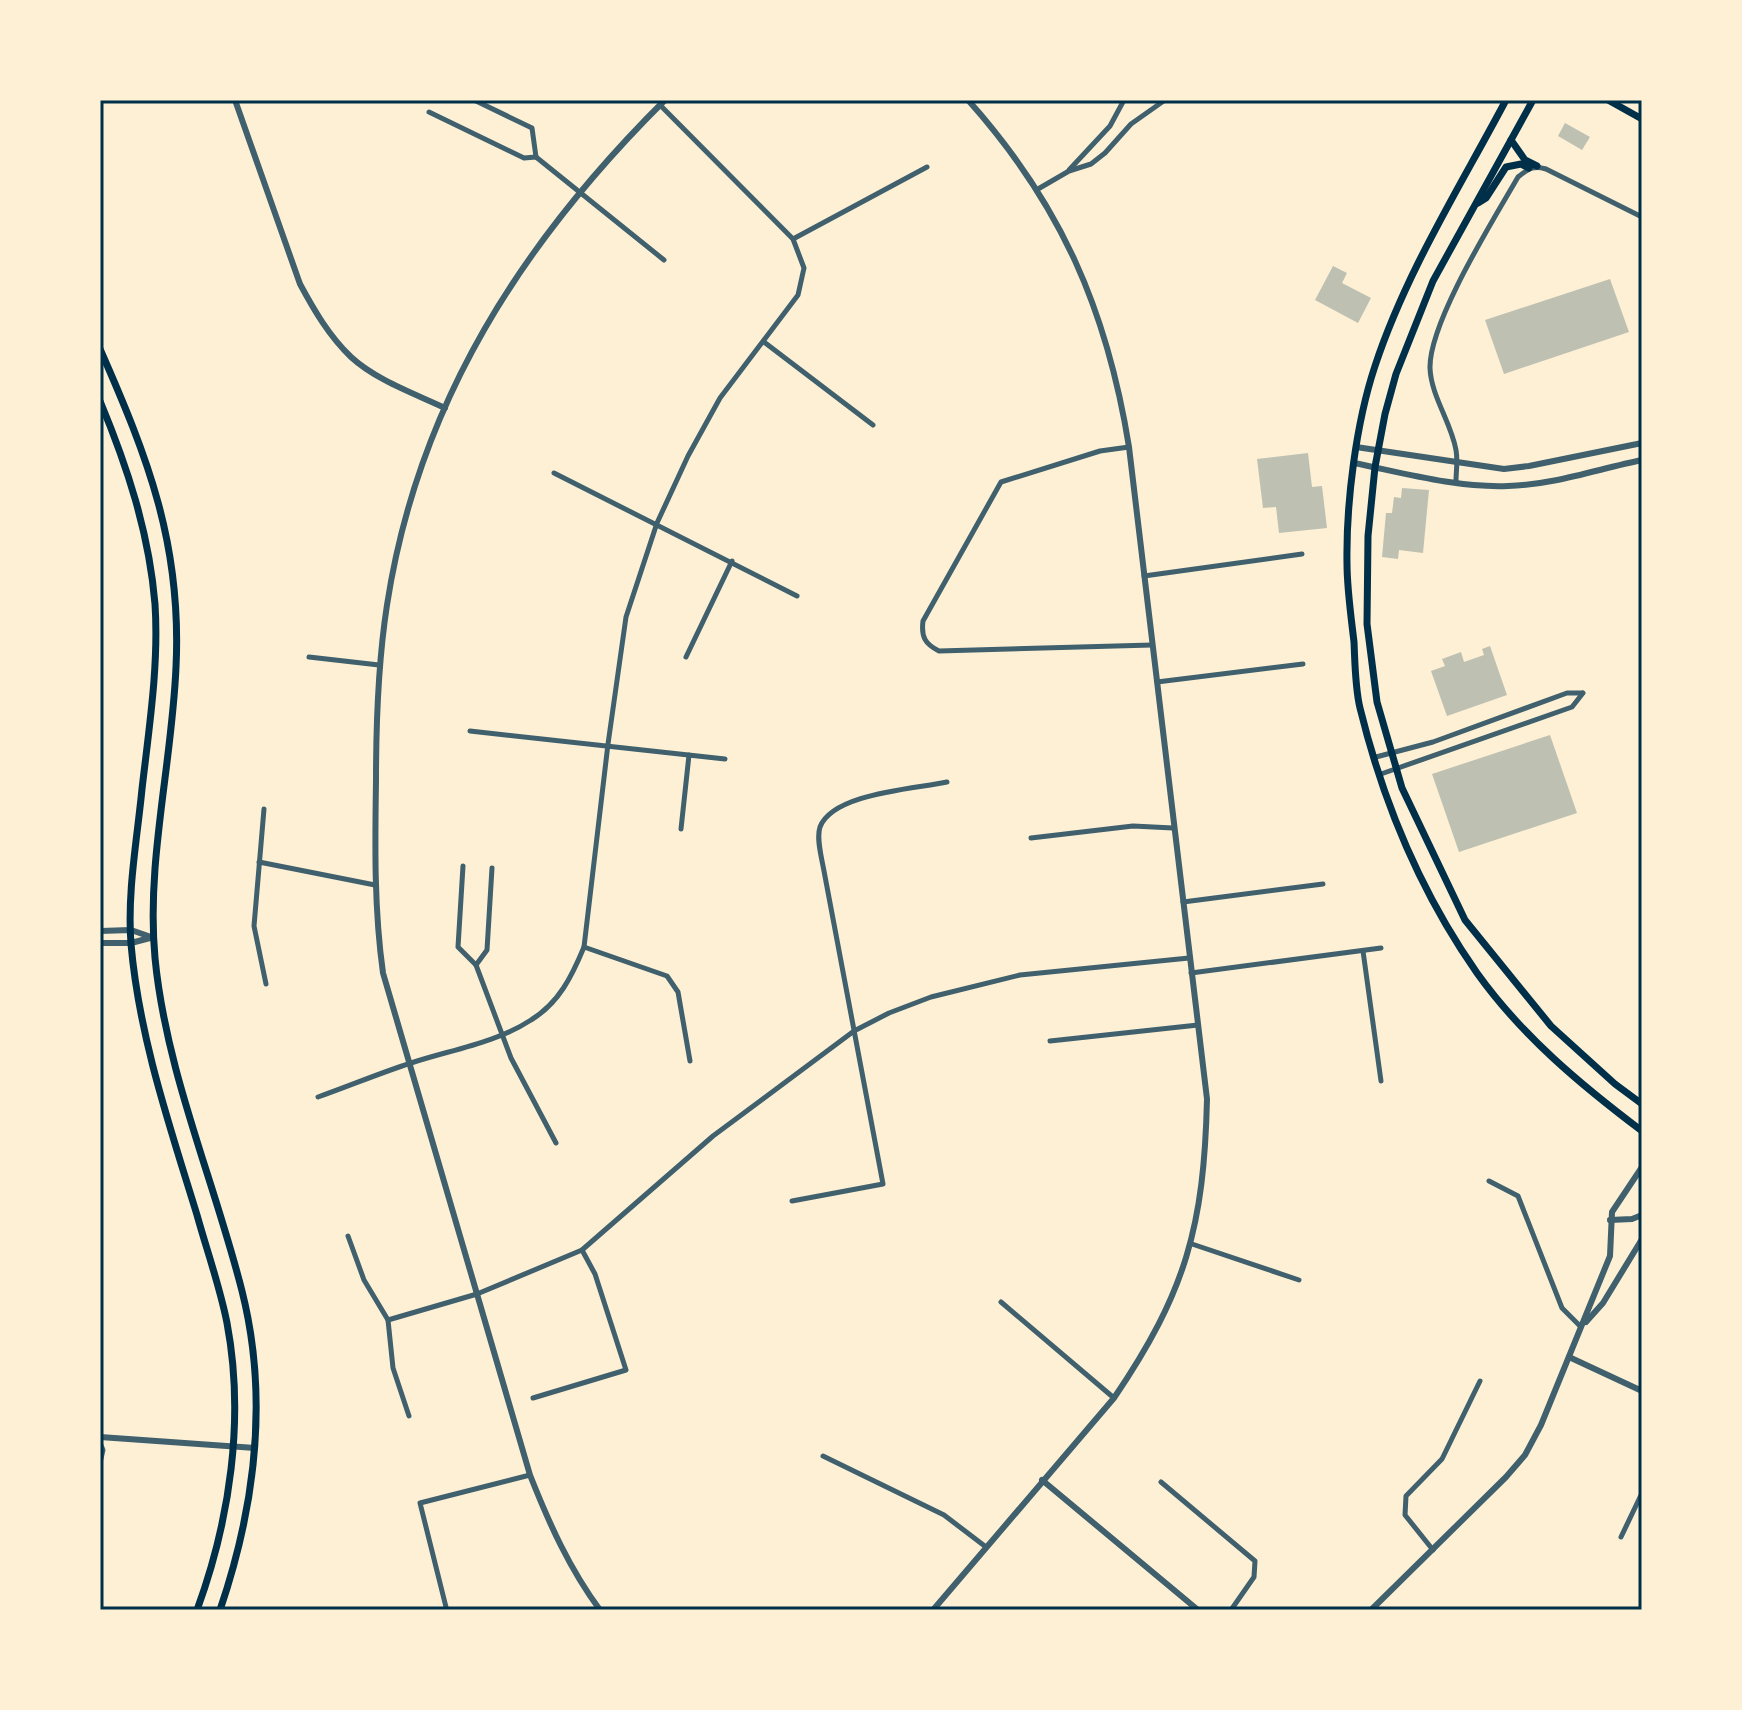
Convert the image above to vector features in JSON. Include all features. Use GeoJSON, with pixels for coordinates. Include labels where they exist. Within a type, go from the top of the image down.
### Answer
{"type":"FeatureCollection","features":[{"type":"Feature","properties":{"kind":"main road"},"geometry":{"type":"LineString","coordinates":[[1506,100],[1425,250],[1374,367],[1356,447],[1347,563],[1360,706],[1396,826],[1476,972],[1502,1006],[1546,1053],[1642,1131]]}},
{"type":"Feature","properties":{"kind":"main road"},"geometry":{"type":"LineString","coordinates":[[1533,100],[1456,238],[1418,314],[1388,402],[1377,451],[1368,536],[1367,624],[1377,702],[1402,788],[1465,920],[1551,1026],[1642,1104]]}},
{"type":"Feature","properties":{"kind":"main road"},"geometry":{"type":"LineString","coordinates":[[1608,100],[1642,119]]}},
{"type":"Feature","properties":{"kind":"main road"},"geometry":{"type":"LineString","coordinates":[[1511,140],[1533,167]]}},
{"type":"Feature","properties":{"kind":"main road"},"geometry":{"type":"LineString","coordinates":[[1476,204],[1486,198],[1506,167],[1521,164],[1533,167]]}},
{"type":"Feature","properties":{"kind":"main road"},"geometry":{"type":"LineString","coordinates":[[100,349],[138,437],[159,498],[172,568],[176,604],[176,670],[157,864],[154,938],[167,1032],[243,1293],[254,1368],[255,1448],[241,1542],[220,1610]]}},
{"type":"Feature","properties":{"kind":"main road"},"geometry":{"type":"LineString","coordinates":[[100,401],[137,502],[155,605],[153,687],[133,883],[131,943],[136,986],[151,1055],[227,1324],[234,1405],[227,1503],[218,1544],[197,1610]]}},
{"type":"Feature","properties":{"kind":"street"},"geometry":{"type":"LineString","coordinates":[[235,100],[300,284],[322,322],[351,358],[380,377],[445,408]]}},
{"type":"Feature","properties":{"kind":"street"},"geometry":{"type":"LineString","coordinates":[[474,100],[532,128],[536,157]]}},
{"type":"Feature","properties":{"kind":"street"},"geometry":{"type":"LineString","coordinates":[[933,1610],[1114,1398],[1159,1326],[1178,1286],[1192,1244],[1206,1163],[1207,1099],[1129,447],[1114,364],[1092,298],[1070,246],[1038,189],[998,134],[968,100]]}},
{"type":"Feature","properties":{"kind":"street"},"geometry":{"type":"LineString","coordinates":[[1069,171],[1110,126],[1124,100]]}},
{"type":"Feature","properties":{"kind":"street"},"geometry":{"type":"LineString","coordinates":[[1038,189],[1069,171],[1091,164],[1131,124],[1165,100]]}},
{"type":"Feature","properties":{"kind":"street"},"geometry":{"type":"LineString","coordinates":[[318,1097],[408,1064],[503,1035],[533,1019],[559,996],[573,975],[584,947],[626,617],[657,523],[688,456],[720,398],[798,295],[804,268],[793,239],[662,102],[580,191],[530,255],[465,364],[420,471],[387,603],[379,665],[375,885],[383,973],[408,1064],[530,1475],[550,1526],[570,1565],[600,1610]]}},
{"type":"Feature","properties":{"kind":"street"},"geometry":{"type":"LineString","coordinates":[[429,112],[524,158],[536,157],[664,260]]}},
{"type":"Feature","properties":{"kind":"street"},"geometry":{"type":"LineString","coordinates":[[793,239],[927,167]]}},
{"type":"Feature","properties":{"kind":"street"},"geometry":{"type":"LineString","coordinates":[[1456,481],[1456,448],[1432,379],[1431,356],[1434,342],[1482,242],[1518,177],[1533,167],[1642,217]]}},
{"type":"Feature","properties":{"kind":"street"},"geometry":{"type":"LineString","coordinates":[[764,342],[873,425]]}},
{"type":"Feature","properties":{"kind":"street"},"geometry":{"type":"LineString","coordinates":[[1356,447],[1504,469],[1642,443]]}},
{"type":"Feature","properties":{"kind":"street"},"geometry":{"type":"LineString","coordinates":[[1129,447],[1100,451],[1001,482],[923,621],[922,633],[927,645],[939,651],[1152,645]]}},
{"type":"Feature","properties":{"kind":"street"},"geometry":{"type":"LineString","coordinates":[[1354,463],[1456,481],[1518,486],[1642,460]]}},
{"type":"Feature","properties":{"kind":"street"},"geometry":{"type":"LineString","coordinates":[[554,473],[797,596]]}},
{"type":"Feature","properties":{"kind":"street"},"geometry":{"type":"LineString","coordinates":[[1143,576],[1302,554]]}},
{"type":"Feature","properties":{"kind":"street"},"geometry":{"type":"LineString","coordinates":[[686,657],[732,561]]}},
{"type":"Feature","properties":{"kind":"street"},"geometry":{"type":"LineString","coordinates":[[309,657],[379,665]]}},
{"type":"Feature","properties":{"kind":"street"},"geometry":{"type":"LineString","coordinates":[[1156,682],[1303,664]]}},
{"type":"Feature","properties":{"kind":"street"},"geometry":{"type":"LineString","coordinates":[[1376,757],[1433,742],[1567,693],[1583,693],[1572,707],[1381,774]]}},
{"type":"Feature","properties":{"kind":"street"},"geometry":{"type":"LineString","coordinates":[[470,731],[725,759]]}},
{"type":"Feature","properties":{"kind":"street"},"geometry":{"type":"LineString","coordinates":[[681,829],[689,755]]}},
{"type":"Feature","properties":{"kind":"street"},"geometry":{"type":"LineString","coordinates":[[792,1201],[883,1184],[824,871],[820,828],[831,812],[852,800],[947,782]]}},
{"type":"Feature","properties":{"kind":"street"},"geometry":{"type":"LineString","coordinates":[[264,809],[254,926],[266,984]]}},
{"type":"Feature","properties":{"kind":"street"},"geometry":{"type":"LineString","coordinates":[[1031,838],[1133,826],[1173,828]]}},
{"type":"Feature","properties":{"kind":"street"},"geometry":{"type":"LineString","coordinates":[[259,862],[375,885]]}},
{"type":"Feature","properties":{"kind":"street"},"geometry":{"type":"LineString","coordinates":[[463,866],[458,947],[476,965],[511,1058],[556,1143]]}},
{"type":"Feature","properties":{"kind":"street"},"geometry":{"type":"LineString","coordinates":[[476,965],[487,950],[492,868]]}},
{"type":"Feature","properties":{"kind":"street"},"geometry":{"type":"LineString","coordinates":[[1182,902],[1323,884]]}},
{"type":"Feature","properties":{"kind":"street"},"geometry":{"type":"LineString","coordinates":[[100,931],[131,930],[154,938]]}},
{"type":"Feature","properties":{"kind":"street"},"geometry":{"type":"LineString","coordinates":[[100,943],[131,943],[154,938]]}},
{"type":"Feature","properties":{"kind":"street"},"geometry":{"type":"LineString","coordinates":[[584,947],[667,976],[678,992],[690,1061]]}},
{"type":"Feature","properties":{"kind":"street"},"geometry":{"type":"LineString","coordinates":[[1191,973],[1381,948]]}},
{"type":"Feature","properties":{"kind":"street"},"geometry":{"type":"LineString","coordinates":[[1363,951],[1381,1081]]}},
{"type":"Feature","properties":{"kind":"street"},"geometry":{"type":"LineString","coordinates":[[388,1320],[477,1294],[582,1250],[713,1136],[854,1031],[889,1013],[931,997],[1020,975],[1189,958]]}},
{"type":"Feature","properties":{"kind":"street"},"geometry":{"type":"LineString","coordinates":[[1050,1041],[1198,1025]]}},
{"type":"Feature","properties":{"kind":"street"},"geometry":{"type":"LineString","coordinates":[[1371,1610],[1525,1455],[1541,1425],[1610,1256],[1610,1220],[1614,1207],[1642,1167]]}},
{"type":"Feature","properties":{"kind":"street"},"geometry":{"type":"LineString","coordinates":[[1489,1181],[1518,1196],[1562,1308],[1581,1327]]}},
{"type":"Feature","properties":{"kind":"street"},"geometry":{"type":"LineString","coordinates":[[1610,1220],[1632,1219],[1642,1215]]}},
{"type":"Feature","properties":{"kind":"street"},"geometry":{"type":"LineString","coordinates":[[348,1236],[364,1280],[388,1320],[393,1368],[409,1416]]}},
{"type":"Feature","properties":{"kind":"street"},"geometry":{"type":"LineString","coordinates":[[1581,1327],[1603,1303],[1642,1239]]}},
{"type":"Feature","properties":{"kind":"street"},"geometry":{"type":"LineString","coordinates":[[1192,1244],[1299,1280]]}},
{"type":"Feature","properties":{"kind":"street"},"geometry":{"type":"LineString","coordinates":[[533,1398],[626,1370],[595,1274],[582,1250]]}},
{"type":"Feature","properties":{"kind":"street"},"geometry":{"type":"LineString","coordinates":[[1001,1302],[1114,1398]]}},
{"type":"Feature","properties":{"kind":"street"},"geometry":{"type":"LineString","coordinates":[[1569,1357],[1642,1391]]}},
{"type":"Feature","properties":{"kind":"street"},"geometry":{"type":"LineString","coordinates":[[1433,1550],[1405,1515],[1406,1496],[1442,1459],[1480,1381]]}},
{"type":"Feature","properties":{"kind":"street"},"geometry":{"type":"LineString","coordinates":[[100,1463],[103,1450],[100,1440],[255,1448]]}},
{"type":"Feature","properties":{"kind":"street"},"geometry":{"type":"LineString","coordinates":[[823,1456],[944,1515],[986,1547]]}},
{"type":"Feature","properties":{"kind":"street"},"geometry":{"type":"LineString","coordinates":[[446,1607],[420,1503],[530,1475]]}},
{"type":"Feature","properties":{"kind":"street"},"geometry":{"type":"LineString","coordinates":[[1042,1480],[1198,1610]]}},
{"type":"Feature","properties":{"kind":"street"},"geometry":{"type":"LineString","coordinates":[[1161,1482],[1255,1561],[1254,1577],[1231,1610]]}},
{"type":"Feature","properties":{"kind":"street"},"geometry":{"type":"LineString","coordinates":[[1621,1537],[1642,1493]]}},
{"type":"Feature","properties":{"kind":"building"},"geometry":{"type":"Polygon","coordinates":[[[1565,123],[1590,137],[1582,150],[1558,136],[1565,123]]]}},
{"type":"Feature","properties":{"kind":"building"},"geometry":{"type":"Polygon","coordinates":[[[1333,266],[1347,273],[1342,283],[1371,298],[1358,323],[1315,300],[1333,266]]]}},
{"type":"Feature","properties":{"kind":"building"},"geometry":{"type":"Polygon","coordinates":[[[1610,279],[1629,332],[1504,374],[1485,320],[1610,279]]]}},
{"type":"Feature","properties":{"kind":"building"},"geometry":{"type":"Polygon","coordinates":[[[1308,453],[1312,487],[1322,486],[1327,528],[1279,533],[1276,507],[1263,508],[1257,459],[1308,453]]]}},
{"type":"Feature","properties":{"kind":"building"},"geometry":{"type":"Polygon","coordinates":[[[1402,488],[1429,490],[1423,553],[1399,550],[1398,559],[1382,557],[1386,513],[1392,513],[1394,497],[1401,498],[1402,488]]]}},
{"type":"Feature","properties":{"kind":"building"},"geometry":{"type":"Polygon","coordinates":[[[1490,646],[1507,695],[1447,716],[1431,671],[1445,666],[1442,659],[1461,652],[1464,662],[1484,655],[1482,649],[1490,646]]]}},
{"type":"Feature","properties":{"kind":"building"},"geometry":{"type":"Polygon","coordinates":[[[1550,735],[1577,813],[1459,852],[1432,774],[1550,735]]]}}]}
